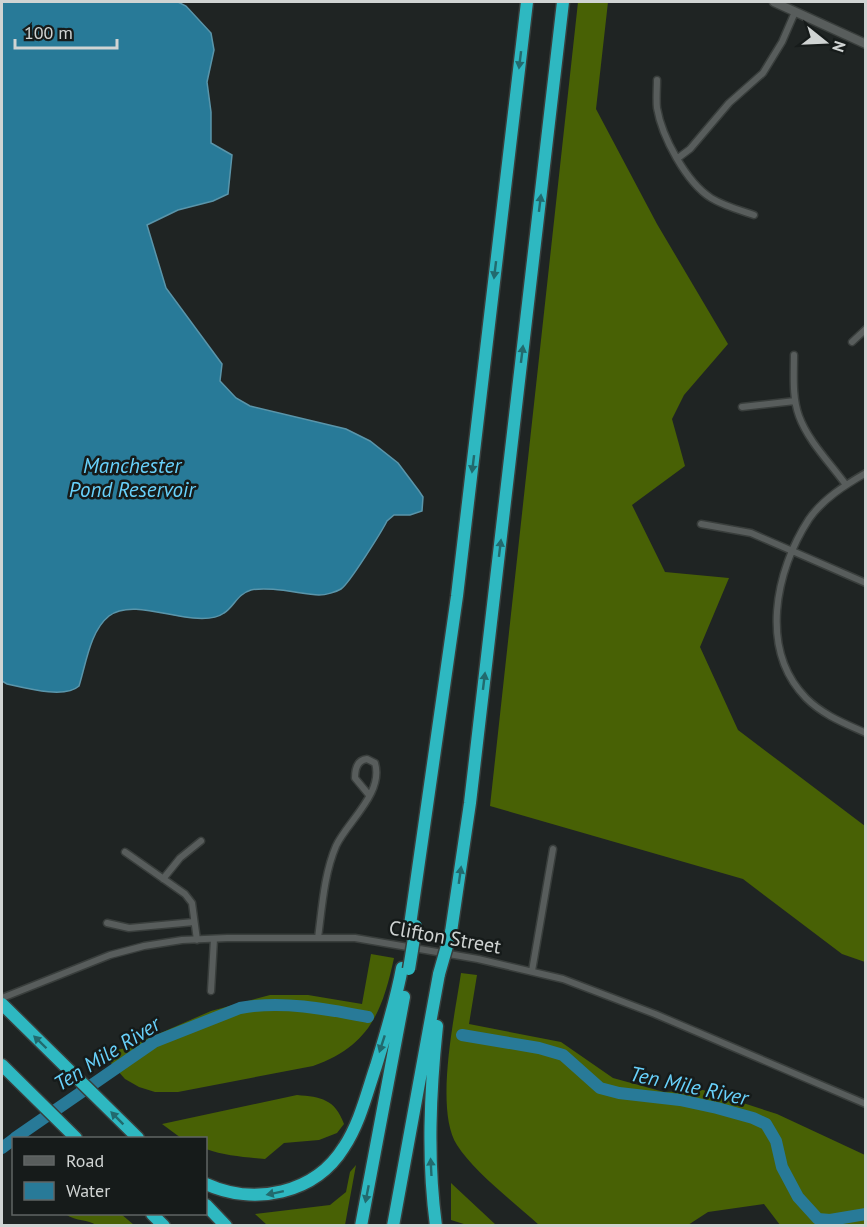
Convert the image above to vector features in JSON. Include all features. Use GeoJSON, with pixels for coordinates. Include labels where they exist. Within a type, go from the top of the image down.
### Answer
{"type":"FeatureCollection","features":[{"type":"Feature","properties":{"kind":"highway"},"geometry":{"type":"LineString","coordinates":[[361,1226],[413,926],[457,596],[526,2]]}},
{"type":"Feature","properties":{"kind":"highway"},"geometry":{"type":"LineString","coordinates":[[393,1226],[451,933],[470,803],[563,2]]}},
{"type":"Feature","properties":{"kind":"highway"},"geometry":{"type":"LineString","coordinates":[[207,1184],[242,1195],[260,1196],[298,1186],[316,1177],[338,1157],[353,1131],[405,968]]}},
{"type":"Feature","properties":{"kind":"highway"},"geometry":{"type":"LineString","coordinates":[[436,1226],[430,1164],[430,1114],[442,975]]}},
{"type":"Feature","properties":{"kind":"highway"},"geometry":{"type":"LineString","coordinates":[[2,1004],[137,1137]]}},
{"type":"Feature","properties":{"kind":"highway"},"geometry":{"type":"LineString","coordinates":[[2,1065],[75,1137]]}},
{"type":"Feature","properties":{"kind":"highway"},"geometry":{"type":"LineString","coordinates":[[207,1206],[226,1226]]}},
{"type":"Feature","properties":{"kind":"highway"},"geometry":{"type":"LineString","coordinates":[[153,1215],[164,1226]]}},
{"type":"Feature","properties":{"kind":"street"},"geometry":{"type":"LineString","coordinates":[[774,2],[866,44]]}},
{"type":"Feature","properties":{"kind":"street"},"geometry":{"type":"LineString","coordinates":[[678,158],[690,149],[729,104],[762,73],[782,42],[795,12]]}},
{"type":"Feature","properties":{"kind":"street"},"geometry":{"type":"LineString","coordinates":[[657,80],[657,106],[661,125],[686,172],[711,198],[754,215]]}},
{"type":"Feature","properties":{"kind":"street"},"geometry":{"type":"LineString","coordinates":[[852,342],[866,329]]}},
{"type":"Feature","properties":{"kind":"street"},"geometry":{"type":"LineString","coordinates":[[794,356],[795,400],[798,415],[805,429],[846,485]]}},
{"type":"Feature","properties":{"kind":"street"},"geometry":{"type":"LineString","coordinates":[[742,407],[795,400]]}},
{"type":"Feature","properties":{"kind":"street"},"geometry":{"type":"LineString","coordinates":[[866,473],[829,497],[810,519],[783,576],[776,613],[776,636],[788,671],[805,698],[822,712],[866,733]]}},
{"type":"Feature","properties":{"kind":"street"},"geometry":{"type":"LineString","coordinates":[[701,524],[751,533],[866,583]]}},
{"type":"Feature","properties":{"kind":"street"},"geometry":{"type":"LineString","coordinates":[[318,938],[332,857],[336,846],[369,795],[376,770],[375,763],[367,759],[357,766],[355,778],[369,795]]}},
{"type":"Feature","properties":{"kind":"street"},"geometry":{"type":"LineString","coordinates":[[163,879],[180,858],[201,841]]}},
{"type":"Feature","properties":{"kind":"street"},"geometry":{"type":"LineString","coordinates":[[532,971],[553,849]]}},
{"type":"Feature","properties":{"kind":"street"},"geometry":{"type":"LineString","coordinates":[[125,852],[185,894],[192,903],[197,939]]}},
{"type":"Feature","properties":{"kind":"street"},"geometry":{"type":"LineString","coordinates":[[107,923],[129,928],[194,922]]}},
{"type":"Feature","properties":{"kind":"street","name":"Clifton Street"},"geometry":{"type":"LineString","coordinates":[[2,998],[110,954],[144,946],[197,939],[355,938],[478,959],[563,979],[606,994],[866,1104]]}},
{"type":"Feature","properties":{"kind":"street"},"geometry":{"type":"LineString","coordinates":[[211,991],[214,939]]}},
{"type":"Feature","properties":{"kind":"green space"},"geometry":{"type":"Polygon","coordinates":[[[578,2],[608,2],[596,109],[657,224],[728,344],[684,395],[672,419],[685,466],[632,505],[665,572],[729,578],[700,647],[738,730],[865,826],[865,962],[842,954],[743,879],[490,806],[578,2]]]}},
{"type":"Feature","properties":{"kind":"green space"},"geometry":{"type":"Polygon","coordinates":[[[371,954],[394,958],[378,1011],[360,1038],[332,1058],[313,1066],[178,1092],[155,1092],[125,1079],[102,1053],[126,1048],[211,1011],[270,995],[308,995],[362,1004],[371,954]]]}},
{"type":"Feature","properties":{"kind":"green space"},"geometry":{"type":"Polygon","coordinates":[[[461,973],[477,975],[469,1024],[561,1042],[613,1078],[664,1092],[703,1090],[777,1114],[865,1155],[865,1225],[780,1225],[764,1204],[708,1212],[688,1225],[539,1225],[474,1166],[457,1145],[450,1129],[447,1109],[448,1061],[461,973]]]}},
{"type":"Feature","properties":{"kind":"green space"},"geometry":{"type":"Polygon","coordinates":[[[297,1095],[320,1098],[332,1104],[344,1124],[337,1133],[319,1140],[284,1143],[265,1159],[228,1155],[207,1149],[207,1137],[180,1137],[162,1124],[297,1095]]]}},
{"type":"Feature","properties":{"kind":"green space"},"geometry":{"type":"Polygon","coordinates":[[[356,1165],[345,1225],[267,1225],[255,1214],[330,1205],[346,1192],[350,1172],[356,1165]]]}},
{"type":"Feature","properties":{"kind":"green space"},"geometry":{"type":"Polygon","coordinates":[[[451,1183],[496,1225],[467,1225],[451,1220],[451,1183]]]}},
{"type":"Feature","properties":{"kind":"green space"},"geometry":{"type":"Polygon","coordinates":[[[67,1215],[122,1215],[134,1225],[96,1225],[67,1215]]]}},
{"type":"Feature","properties":{"kind":"water","name":"Manchester Pond Reservoir"},"geometry":{"type":"Polygon","coordinates":[[[2,2],[178,2],[186,6],[211,33],[214,50],[207,82],[211,112],[211,143],[232,155],[228,194],[213,201],[178,210],[147,225],[166,288],[222,364],[220,381],[236,398],[250,406],[346,429],[370,441],[398,463],[423,497],[422,511],[410,515],[394,515],[387,521],[351,578],[341,589],[328,594],[251,590],[242,594],[224,613],[210,618],[184,617],[138,609],[117,611],[109,616],[97,630],[79,686],[64,692],[34,690],[2,681],[2,2]]]}},
{"type":"Feature","properties":{"kind":"waterway","name":"Ten Mile River"},"geometry":{"type":"LineString","coordinates":[[16,1137],[154,1042],[240,1008],[288,1005],[368,1017]]}},
{"type":"Feature","properties":{"kind":"waterway","name":"Ten Mile River"},"geometry":{"type":"LineString","coordinates":[[462,1035],[539,1048],[563,1055],[600,1088],[619,1093],[680,1100],[753,1118],[766,1124],[776,1141],[782,1167],[798,1197],[818,1219],[830,1220],[866,1214]]}},
{"type":"Feature","properties":{"kind":"waterway","name":"Ten Mile River"},"geometry":{"type":"LineString","coordinates":[[2,1148],[12,1140]]}}]}
